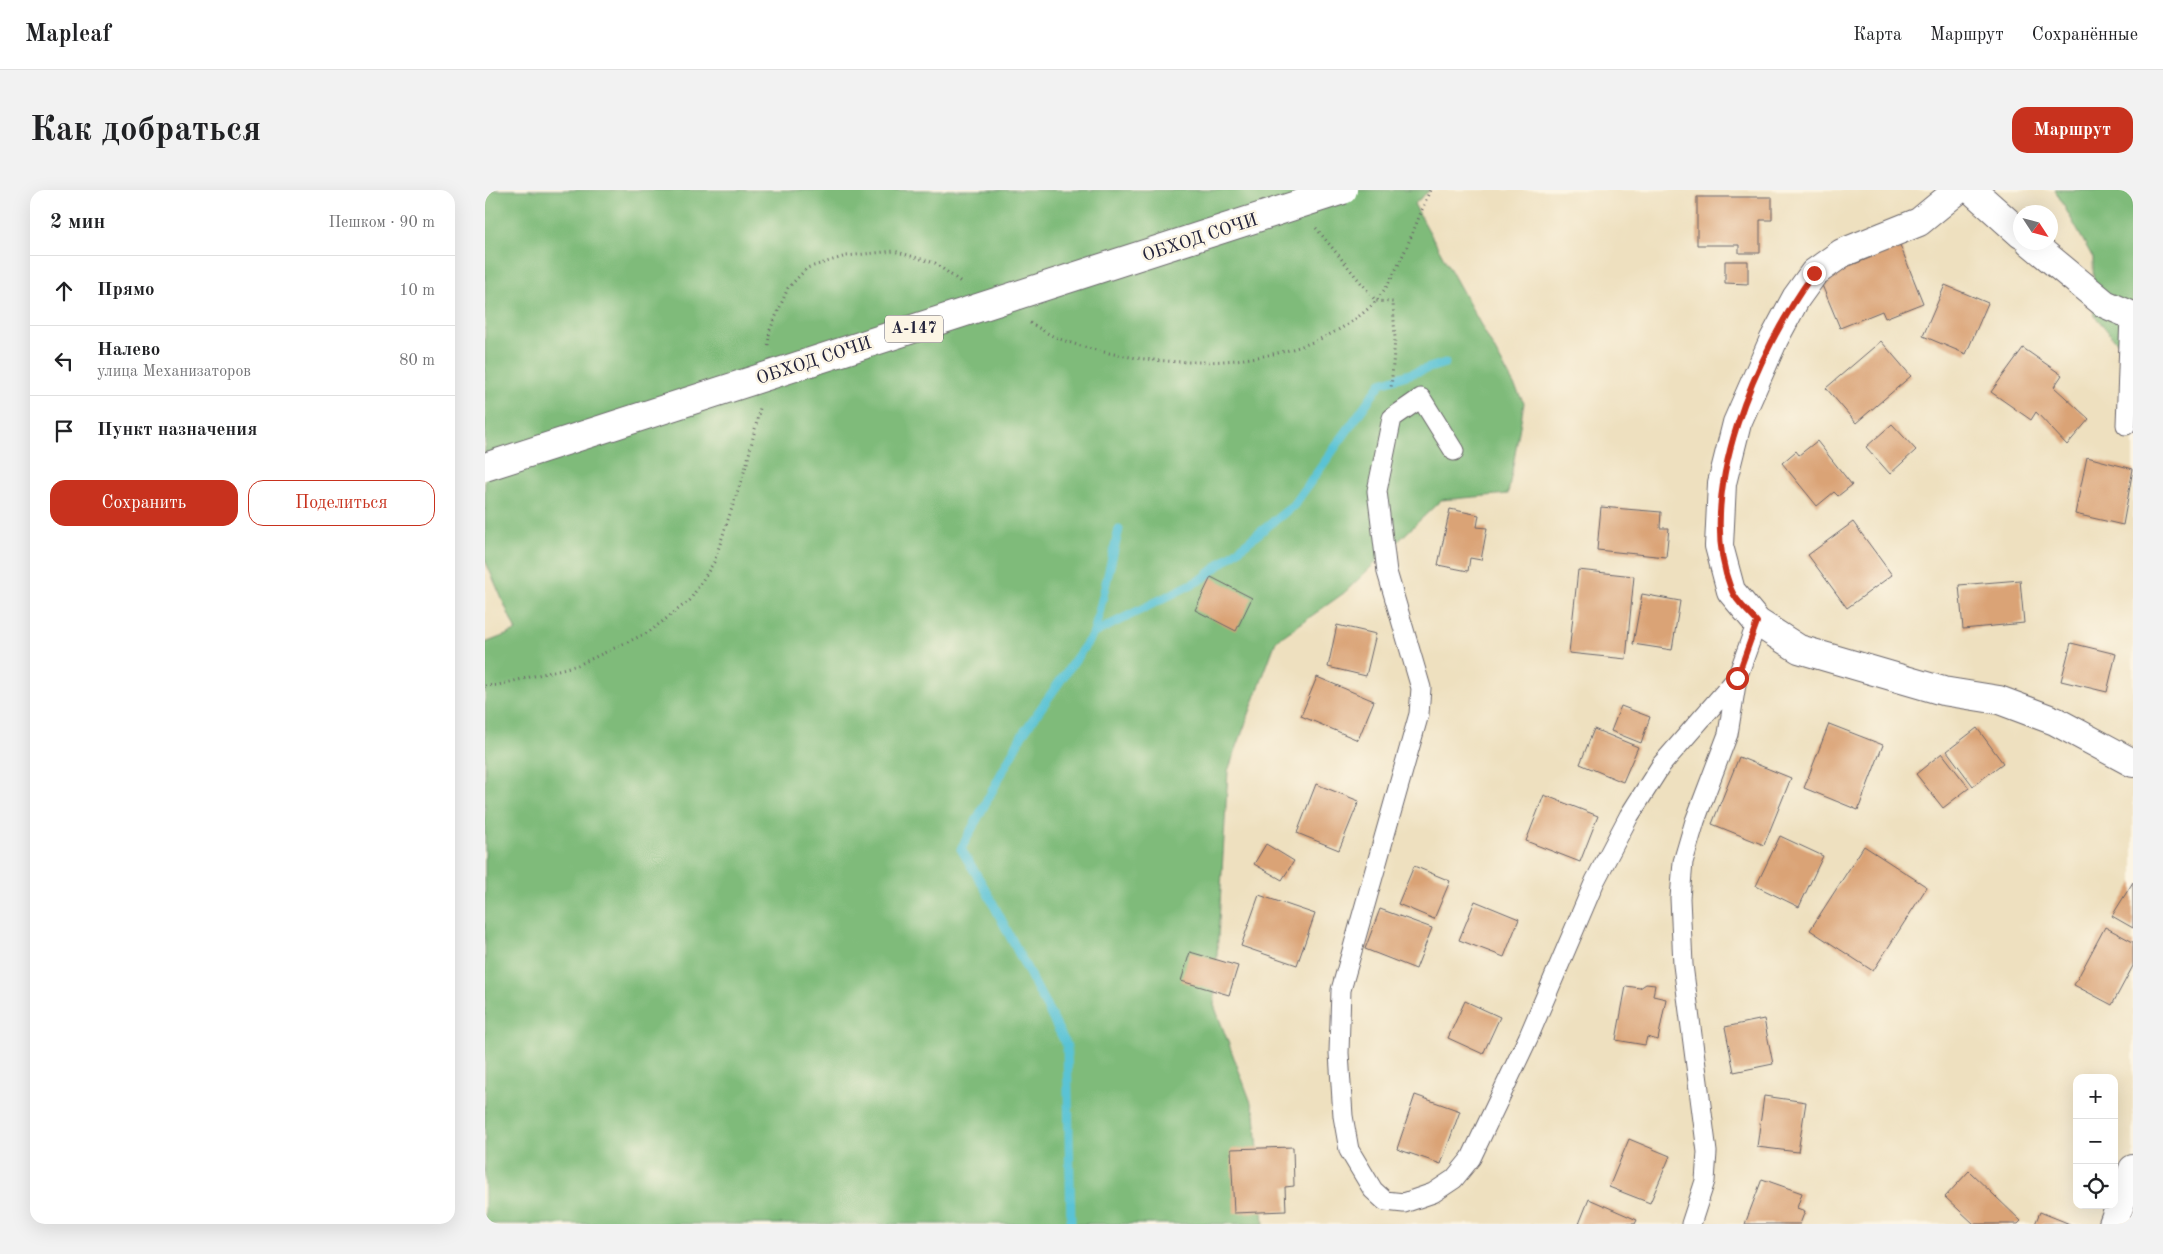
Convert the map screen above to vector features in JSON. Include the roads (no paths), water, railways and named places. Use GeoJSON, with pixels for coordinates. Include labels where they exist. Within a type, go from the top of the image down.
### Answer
{"type":"FeatureCollection","features":[{"type":"Feature","properties":{"kind":"main road","name":"ОБХОД СОЧИ"},"geometry":{"type":"LineString","coordinates":[[485,467],[1343,190]]}},
{"type":"Feature","properties":{"kind":"main road"},"geometry":{"type":"LineString","coordinates":[[1959,190],[1919,222],[1842,253],[1814,273],[1796,298],[1774,339],[1737,423],[1722,484],[1719,546],[1731,591],[1757,622],[1772,634],[1799,649],[1943,691],[1999,700],[2055,721],[2133,763]]}},
{"type":"Feature","properties":{"kind":"main road"},"geometry":{"type":"LineString","coordinates":[[1972,190],[2013,227]]}},
{"type":"Feature","properties":{"kind":"main road"},"geometry":{"type":"LineString","coordinates":[[2040,250],[2105,304],[2131,316]]}},
{"type":"Feature","properties":{"kind":"main road"},"geometry":{"type":"LineString","coordinates":[[2113,1224],[2133,1169]]}},
{"type":"Feature","properties":{"kind":"lane"},"geometry":{"type":"LineString","coordinates":[[2126,425],[2131,316]]}},
{"type":"Feature","properties":{"kind":"lane"},"geometry":{"type":"LineString","coordinates":[[1454,451],[1421,398],[1392,418],[1377,491],[1387,572],[1421,688],[1419,714],[1341,990],[1339,1052],[1343,1116],[1349,1150],[1373,1190],[1385,1201],[1404,1203],[1433,1193],[1454,1180],[1471,1158],[1528,1038],[1595,882],[1629,816],[1662,764],[1737,678]]}},
{"type":"Feature","properties":{"kind":"lane"},"geometry":{"type":"LineString","coordinates":[[1691,1224],[1705,1181],[1707,1152],[1683,965],[1681,898],[1683,862],[1695,821],[1728,734],[1737,678],[1757,622]]}},
{"type":"Feature","properties":{"kind":"waterway"},"geometry":{"type":"LineString","coordinates":[[1094,633],[1202,579],[1294,505],[1381,383],[1445,363]]}},
{"type":"Feature","properties":{"kind":"waterway"},"geometry":{"type":"LineString","coordinates":[[1071,1224],[1067,1046],[987,892],[961,849],[1022,735],[1094,633],[1119,529]]}}]}
